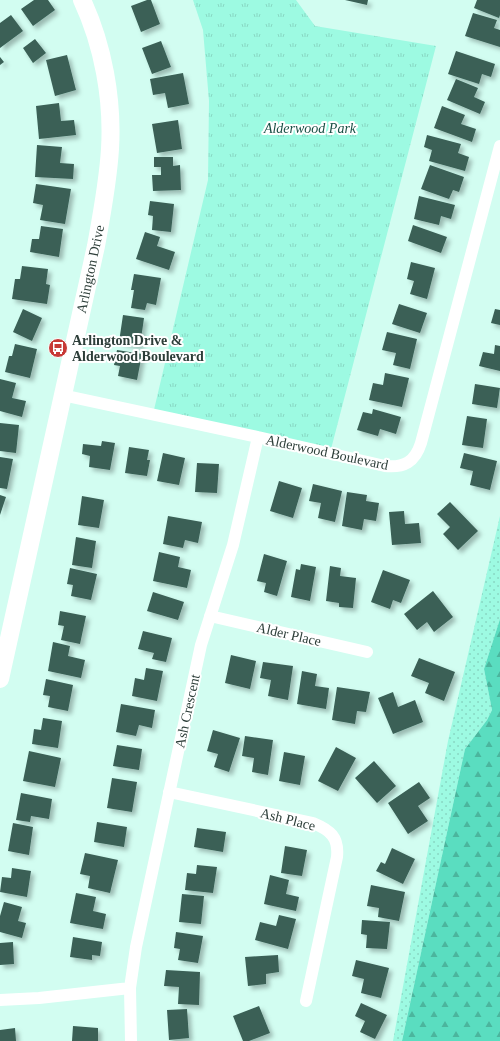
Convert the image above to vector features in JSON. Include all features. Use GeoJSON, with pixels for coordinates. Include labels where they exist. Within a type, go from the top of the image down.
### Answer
{"type":"FeatureCollection","features":[{"type":"Feature","properties":{"kind":"street","name":"Arlington Drive"},"geometry":{"type":"LineString","coordinates":[[0,679],[105,201],[111,122],[104,73],[93,30],[82,0]]}},
{"type":"Feature","properties":{"kind":"street","name":"Alderwood Boulevard"},"geometry":{"type":"LineString","coordinates":[[62,395],[258,436],[385,466],[409,463],[417,454],[421,444],[500,146]]}},
{"type":"Feature","properties":{"kind":"street","name":"Ash Crescent"},"geometry":{"type":"LineString","coordinates":[[131,1041],[130,988],[136,947],[201,645],[233,545],[258,436]]}},
{"type":"Feature","properties":{"kind":"street","name":"Alder Place"},"geometry":{"type":"LineString","coordinates":[[210,616],[368,652]]}},
{"type":"Feature","properties":{"kind":"street","name":"Ash Place"},"geometry":{"type":"LineString","coordinates":[[169,792],[313,823],[327,829],[333,836],[338,849],[337,857],[306,1001]]}},
{"type":"Feature","properties":{"kind":"street"},"geometry":{"type":"LineString","coordinates":[[0,1000],[39,998],[130,988]]}},
{"type":"Feature","properties":{"kind":"green space","name":"Alderwood Park"},"geometry":{"type":"Polygon","coordinates":[[[193,0],[296,0],[315,26],[436,46],[330,453],[153,414],[208,180],[209,101],[203,30],[193,0]]]}},
{"type":"Feature","properties":{"kind":"green space"},"geometry":{"type":"Polygon","coordinates":[[[500,516],[500,619],[484,669],[492,710],[487,720],[465,749],[402,1041],[393,1041],[448,741],[500,516]]]}},
{"type":"Feature","properties":{"kind":"green space"},"geometry":{"type":"Polygon","coordinates":[[[500,619],[500,1041],[402,1041],[465,749],[487,720],[492,710],[484,669],[500,619]]]}},
{"type":"Feature","properties":{"kind":"building"},"geometry":{"type":"Polygon","coordinates":[[[34,0],[48,0],[55,10],[33,26],[21,9],[34,0]]]}},
{"type":"Feature","properties":{"kind":"building"},"geometry":{"type":"Polygon","coordinates":[[[151,0],[160,24],[141,32],[131,6],[151,0]]]}},
{"type":"Feature","properties":{"kind":"building"},"geometry":{"type":"Polygon","coordinates":[[[345,0],[368,0],[367,5],[345,0]]]}},
{"type":"Feature","properties":{"kind":"building"},"geometry":{"type":"Polygon","coordinates":[[[477,0],[500,0],[499,18],[474,8],[477,0]]]}},
{"type":"Feature","properties":{"kind":"building"},"geometry":{"type":"Polygon","coordinates":[[[473,13],[497,20],[494,28],[500,30],[500,47],[465,36],[473,13]]]}},
{"type":"Feature","properties":{"kind":"building"},"geometry":{"type":"Polygon","coordinates":[[[11,15],[23,31],[0,48],[0,23],[11,15]]]}},
{"type":"Feature","properties":{"kind":"building"},"geometry":{"type":"Polygon","coordinates":[[[35,39],[46,53],[33,63],[23,48],[35,39]]]}},
{"type":"Feature","properties":{"kind":"building"},"geometry":{"type":"Polygon","coordinates":[[[161,41],[171,67],[152,74],[142,48],[161,41]]]}},
{"type":"Feature","properties":{"kind":"building"},"geometry":{"type":"Polygon","coordinates":[[[456,51],[495,64],[491,77],[482,74],[479,84],[448,74],[456,51]]]}},
{"type":"Feature","properties":{"kind":"building"},"geometry":{"type":"Polygon","coordinates":[[[67,55],[76,90],[55,96],[46,60],[67,55]]]}},
{"type":"Feature","properties":{"kind":"building"},"geometry":{"type":"Polygon","coordinates":[[[0,57],[4,62],[0,65],[0,57]]]}},
{"type":"Feature","properties":{"kind":"building"},"geometry":{"type":"Polygon","coordinates":[[[183,73],[189,104],[168,108],[165,93],[153,95],[150,79],[183,73]]]}},
{"type":"Feature","properties":{"kind":"building"},"geometry":{"type":"Polygon","coordinates":[[[456,79],[478,88],[474,97],[485,102],[480,114],[447,100],[456,79]]]}},
{"type":"Feature","properties":{"kind":"building"},"geometry":{"type":"Polygon","coordinates":[[[59,103],[61,121],[74,120],[76,135],[39,139],[36,106],[59,103]]]}},
{"type":"Feature","properties":{"kind":"building"},"geometry":{"type":"Polygon","coordinates":[[[442,106],[465,115],[461,124],[476,129],[472,142],[434,128],[442,106]]]}},
{"type":"Feature","properties":{"kind":"building"},"geometry":{"type":"Polygon","coordinates":[[[178,120],[182,149],[157,153],[152,124],[178,120]]]}},
{"type":"Feature","properties":{"kind":"building"},"geometry":{"type":"Polygon","coordinates":[[[427,135],[461,144],[458,153],[469,157],[465,171],[429,161],[432,150],[424,147],[427,135]]]}},
{"type":"Feature","properties":{"kind":"building"},"geometry":{"type":"Polygon","coordinates":[[[37,145],[62,147],[60,163],[74,164],[73,179],[35,177],[37,145]]]}},
{"type":"Feature","properties":{"kind":"building"},"geometry":{"type":"Polygon","coordinates":[[[154,157],[173,157],[173,166],[180,165],[181,190],[153,191],[152,175],[161,175],[161,167],[154,167],[154,157]]]}},
{"type":"Feature","properties":{"kind":"building"},"geometry":{"type":"Polygon","coordinates":[[[430,165],[464,177],[459,192],[453,190],[449,199],[421,189],[430,165]]]}},
{"type":"Feature","properties":{"kind":"building"},"geometry":{"type":"Polygon","coordinates":[[[36,184],[71,189],[65,224],[40,220],[43,205],[33,203],[36,184]]]}},
{"type":"Feature","properties":{"kind":"building"},"geometry":{"type":"Polygon","coordinates":[[[419,196],[455,205],[451,219],[441,216],[439,225],[414,219],[419,196]]]}},
{"type":"Feature","properties":{"kind":"building"},"geometry":{"type":"Polygon","coordinates":[[[150,201],[174,204],[171,232],[152,230],[153,216],[148,215],[150,201]]]}},
{"type":"Feature","properties":{"kind":"building"},"geometry":{"type":"Polygon","coordinates":[[[413,225],[447,237],[441,253],[408,241],[413,225]]]}},
{"type":"Feature","properties":{"kind":"building"},"geometry":{"type":"Polygon","coordinates":[[[41,226],[63,229],[59,257],[30,252],[32,239],[39,239],[41,226]]]}},
{"type":"Feature","properties":{"kind":"building"},"geometry":{"type":"Polygon","coordinates":[[[145,232],[160,237],[157,246],[175,252],[169,270],[136,259],[145,232]]]}},
{"type":"Feature","properties":{"kind":"building"},"geometry":{"type":"Polygon","coordinates":[[[411,262],[435,268],[427,299],[410,294],[414,281],[407,279],[411,262]]]}},
{"type":"Feature","properties":{"kind":"building"},"geometry":{"type":"Polygon","coordinates":[[[22,266],[48,269],[46,284],[50,285],[47,304],[12,299],[15,279],[20,279],[22,266]]]}},
{"type":"Feature","properties":{"kind":"building"},"geometry":{"type":"Polygon","coordinates":[[[134,274],[161,278],[156,305],[147,303],[145,310],[131,308],[134,290],[131,290],[134,274]]]}},
{"type":"Feature","properties":{"kind":"building"},"geometry":{"type":"Polygon","coordinates":[[[399,304],[427,313],[420,333],[392,324],[399,304]]]}},
{"type":"Feature","properties":{"kind":"building"},"geometry":{"type":"Polygon","coordinates":[[[23,309],[42,318],[32,341],[13,332],[23,309]]]}},
{"type":"Feature","properties":{"kind":"building"},"geometry":{"type":"Polygon","coordinates":[[[495,309],[500,310],[500,325],[491,323],[495,309]]]}},
{"type":"Feature","properties":{"kind":"building"},"geometry":{"type":"Polygon","coordinates":[[[123,315],[144,318],[140,346],[119,342],[123,315]]]}},
{"type":"Feature","properties":{"kind":"building"},"geometry":{"type":"Polygon","coordinates":[[[387,332],[417,339],[410,369],[393,365],[396,353],[382,350],[387,332]]]}},
{"type":"Feature","properties":{"kind":"building"},"geometry":{"type":"Polygon","coordinates":[[[15,344],[37,349],[30,378],[5,372],[9,356],[12,356],[15,344]]]}},
{"type":"Feature","properties":{"kind":"building"},"geometry":{"type":"Polygon","coordinates":[[[495,345],[500,346],[500,371],[479,366],[483,352],[494,354],[495,345]]]}},
{"type":"Feature","properties":{"kind":"building"},"geometry":{"type":"Polygon","coordinates":[[[117,350],[142,354],[137,380],[118,376],[120,366],[114,365],[117,350]]]}},
{"type":"Feature","properties":{"kind":"building"},"geometry":{"type":"Polygon","coordinates":[[[385,373],[409,378],[402,407],[369,400],[373,383],[383,385],[385,373]]]}},
{"type":"Feature","properties":{"kind":"building"},"geometry":{"type":"Polygon","coordinates":[[[0,379],[16,383],[12,398],[26,401],[22,417],[0,411],[0,379]]]}},
{"type":"Feature","properties":{"kind":"building"},"geometry":{"type":"Polygon","coordinates":[[[475,384],[500,388],[497,408],[472,404],[475,384]]]}},
{"type":"Feature","properties":{"kind":"building"},"geometry":{"type":"Polygon","coordinates":[[[373,409],[401,417],[396,434],[380,429],[378,436],[357,430],[363,412],[372,414],[373,409]]]}},
{"type":"Feature","properties":{"kind":"building"},"geometry":{"type":"Polygon","coordinates":[[[467,416],[487,419],[483,448],[462,445],[467,416]]]}},
{"type":"Feature","properties":{"kind":"building"},"geometry":{"type":"Polygon","coordinates":[[[0,423],[19,425],[16,453],[0,451],[0,423]]]}},
{"type":"Feature","properties":{"kind":"building"},"geometry":{"type":"Polygon","coordinates":[[[102,441],[115,443],[110,470],[89,467],[90,456],[82,454],[83,444],[101,446],[102,441]]]}},
{"type":"Feature","properties":{"kind":"building"},"geometry":{"type":"Polygon","coordinates":[[[129,447],[149,450],[147,460],[150,460],[147,476],[125,473],[129,447]]]}},
{"type":"Feature","properties":{"kind":"building"},"geometry":{"type":"Polygon","coordinates":[[[163,453],[185,458],[179,485],[157,481],[163,453]]]}},
{"type":"Feature","properties":{"kind":"building"},"geometry":{"type":"Polygon","coordinates":[[[464,453],[497,461],[490,490],[470,485],[473,471],[460,468],[464,453]]]}},
{"type":"Feature","properties":{"kind":"building"},"geometry":{"type":"Polygon","coordinates":[[[0,457],[13,459],[7,489],[0,488],[0,457]]]}},
{"type":"Feature","properties":{"kind":"building"},"geometry":{"type":"Polygon","coordinates":[[[197,463],[219,464],[217,493],[195,492],[197,463]]]}},
{"type":"Feature","properties":{"kind":"building"},"geometry":{"type":"Polygon","coordinates":[[[279,481],[302,488],[293,518],[270,511],[279,481]]]}},
{"type":"Feature","properties":{"kind":"building"},"geometry":{"type":"Polygon","coordinates":[[[313,484],[342,491],[335,522],[318,518],[321,503],[309,501],[313,484]]]}},
{"type":"Feature","properties":{"kind":"building"},"geometry":{"type":"Polygon","coordinates":[[[347,492],[367,495],[366,501],[379,503],[376,521],[364,519],[362,530],[342,526],[347,492]]]}},
{"type":"Feature","properties":{"kind":"building"},"geometry":{"type":"Polygon","coordinates":[[[0,495],[6,497],[0,515],[0,495]]]}},
{"type":"Feature","properties":{"kind":"building"},"geometry":{"type":"Polygon","coordinates":[[[82,496],[104,500],[99,528],[78,525],[82,496]]]}},
{"type":"Feature","properties":{"kind":"building"},"geometry":{"type":"Polygon","coordinates":[[[450,502],[478,531],[458,550],[443,534],[450,527],[437,514],[450,502]]]}},
{"type":"Feature","properties":{"kind":"building"},"geometry":{"type":"Polygon","coordinates":[[[404,511],[405,524],[419,523],[421,543],[392,545],[389,512],[404,511]]]}},
{"type":"Feature","properties":{"kind":"building"},"geometry":{"type":"Polygon","coordinates":[[[168,516],[202,522],[198,543],[185,540],[183,548],[163,544],[168,516]]]}},
{"type":"Feature","properties":{"kind":"building"},"geometry":{"type":"Polygon","coordinates":[[[76,537],[96,541],[92,568],[72,565],[76,537]]]}},
{"type":"Feature","properties":{"kind":"building"},"geometry":{"type":"Polygon","coordinates":[[[159,552],[180,557],[178,567],[191,570],[187,588],[153,581],[159,552]]]}},
{"type":"Feature","properties":{"kind":"building"},"geometry":{"type":"Polygon","coordinates":[[[264,554],[287,561],[277,596],[264,592],[266,583],[257,581],[264,554]]]}},
{"type":"Feature","properties":{"kind":"building"},"geometry":{"type":"Polygon","coordinates":[[[301,564],[316,567],[310,601],[291,597],[296,569],[300,570],[301,564]]]}},
{"type":"Feature","properties":{"kind":"building"},"geometry":{"type":"Polygon","coordinates":[[[330,566],[341,568],[340,576],[356,578],[353,608],[339,607],[339,603],[326,601],[330,566]]]}},
{"type":"Feature","properties":{"kind":"building"},"geometry":{"type":"Polygon","coordinates":[[[70,568],[97,574],[91,600],[71,596],[73,585],[67,584],[70,568]]]}},
{"type":"Feature","properties":{"kind":"building"},"geometry":{"type":"Polygon","coordinates":[[[383,570],[410,580],[401,603],[393,600],[390,609],[371,602],[383,570]]]}},
{"type":"Feature","properties":{"kind":"building"},"geometry":{"type":"Polygon","coordinates":[[[433,591],[453,617],[434,632],[427,622],[417,630],[404,614],[433,591]]]}},
{"type":"Feature","properties":{"kind":"building"},"geometry":{"type":"Polygon","coordinates":[[[153,592],[184,602],[178,620],[147,611],[153,592]]]}},
{"type":"Feature","properties":{"kind":"building"},"geometry":{"type":"Polygon","coordinates":[[[60,611],[86,616],[80,644],[61,640],[64,626],[58,625],[60,611]]]}},
{"type":"Feature","properties":{"kind":"building"},"geometry":{"type":"Polygon","coordinates":[[[143,631],[172,638],[166,662],[152,659],[154,653],[138,649],[143,631]]]}},
{"type":"Feature","properties":{"kind":"building"},"geometry":{"type":"Polygon","coordinates":[[[53,642],[70,646],[68,656],[85,660],[81,678],[48,671],[53,642]]]}},
{"type":"Feature","properties":{"kind":"building"},"geometry":{"type":"Polygon","coordinates":[[[231,655],[256,661],[250,689],[225,683],[231,655]]]}},
{"type":"Feature","properties":{"kind":"building"},"geometry":{"type":"Polygon","coordinates":[[[419,658],[455,672],[444,701],[425,693],[429,683],[411,676],[419,658]]]}},
{"type":"Feature","properties":{"kind":"building"},"geometry":{"type":"Polygon","coordinates":[[[263,662],[293,666],[288,700],[268,696],[271,680],[260,678],[263,662]]]}},
{"type":"Feature","properties":{"kind":"building"},"geometry":{"type":"Polygon","coordinates":[[[146,668],[163,671],[157,701],[132,696],[135,678],[144,680],[146,668]]]}},
{"type":"Feature","properties":{"kind":"building"},"geometry":{"type":"Polygon","coordinates":[[[302,671],[317,674],[315,686],[329,688],[326,709],[297,704],[302,671]]]}},
{"type":"Feature","properties":{"kind":"building"},"geometry":{"type":"Polygon","coordinates":[[[46,679],[73,685],[68,711],[48,707],[50,696],[43,695],[46,679]]]}},
{"type":"Feature","properties":{"kind":"building"},"geometry":{"type":"Polygon","coordinates":[[[337,687],[370,692],[366,712],[357,711],[355,724],[332,720],[337,687]]]}},
{"type":"Feature","properties":{"kind":"building"},"geometry":{"type":"Polygon","coordinates":[[[393,692],[398,707],[415,700],[423,722],[393,734],[378,698],[393,692]]]}},
{"type":"Feature","properties":{"kind":"building"},"geometry":{"type":"Polygon","coordinates":[[[121,704],[155,710],[152,728],[139,725],[136,736],[116,732],[121,704]]]}},
{"type":"Feature","properties":{"kind":"building"},"geometry":{"type":"Polygon","coordinates":[[[43,718],[62,721],[58,748],[32,744],[34,729],[41,730],[43,718]]]}},
{"type":"Feature","properties":{"kind":"building"},"geometry":{"type":"Polygon","coordinates":[[[213,730],[240,738],[229,772],[214,767],[218,754],[207,751],[213,730]]]}},
{"type":"Feature","properties":{"kind":"building"},"geometry":{"type":"Polygon","coordinates":[[[245,736],[273,740],[268,775],[252,772],[254,758],[242,756],[245,736]]]}},
{"type":"Feature","properties":{"kind":"building"},"geometry":{"type":"Polygon","coordinates":[[[117,745],[142,749],[139,770],[113,766],[117,745]]]}},
{"type":"Feature","properties":{"kind":"building"},"geometry":{"type":"Polygon","coordinates":[[[336,747],[356,758],[338,791],[318,781],[336,747]]]}},
{"type":"Feature","properties":{"kind":"building"},"geometry":{"type":"Polygon","coordinates":[[[29,751],[61,758],[55,787],[23,781],[29,751]]]}},
{"type":"Feature","properties":{"kind":"building"},"geometry":{"type":"Polygon","coordinates":[[[284,752],[305,756],[300,785],[279,781],[284,752]]]}},
{"type":"Feature","properties":{"kind":"building"},"geometry":{"type":"Polygon","coordinates":[[[374,761],[396,786],[377,803],[355,778],[374,761]]]}},
{"type":"Feature","properties":{"kind":"building"},"geometry":{"type":"Polygon","coordinates":[[[112,778],[137,782],[132,812],[107,808],[112,778]]]}},
{"type":"Feature","properties":{"kind":"building"},"geometry":{"type":"Polygon","coordinates":[[[419,782],[430,798],[418,806],[428,821],[408,834],[388,803],[419,782]]]}},
{"type":"Feature","properties":{"kind":"building"},"geometry":{"type":"Polygon","coordinates":[[[21,793],[52,799],[49,819],[31,816],[30,822],[16,820],[21,793]]]}},
{"type":"Feature","properties":{"kind":"building"},"geometry":{"type":"Polygon","coordinates":[[[97,822],[127,827],[124,847],[94,842],[97,822]]]}},
{"type":"Feature","properties":{"kind":"building"},"geometry":{"type":"Polygon","coordinates":[[[13,823],[33,827],[29,855],[8,851],[13,823]]]}},
{"type":"Feature","properties":{"kind":"building"},"geometry":{"type":"Polygon","coordinates":[[[197,828],[226,832],[223,852],[194,847],[197,828]]]}},
{"type":"Feature","properties":{"kind":"building"},"geometry":{"type":"Polygon","coordinates":[[[285,846],[307,850],[302,876],[281,873],[285,846]]]}},
{"type":"Feature","properties":{"kind":"building"},"geometry":{"type":"Polygon","coordinates":[[[392,848],[415,859],[403,884],[376,871],[381,862],[385,864],[392,848]]]}},
{"type":"Feature","properties":{"kind":"building"},"geometry":{"type":"Polygon","coordinates":[[[85,853],[118,860],[110,893],[88,888],[90,876],[80,874],[85,853]]]}},
{"type":"Feature","properties":{"kind":"building"},"geometry":{"type":"Polygon","coordinates":[[[197,865],[217,867],[213,893],[185,890],[187,873],[196,874],[197,865]]]}},
{"type":"Feature","properties":{"kind":"building"},"geometry":{"type":"Polygon","coordinates":[[[12,868],[31,871],[27,897],[0,892],[2,877],[11,878],[12,868]]]}},
{"type":"Feature","properties":{"kind":"building"},"geometry":{"type":"Polygon","coordinates":[[[270,875],[289,880],[286,894],[299,897],[296,911],[264,904],[270,875]]]}},
{"type":"Feature","properties":{"kind":"building"},"geometry":{"type":"Polygon","coordinates":[[[371,885],[405,892],[399,921],[378,917],[379,908],[367,906],[371,885]]]}},
{"type":"Feature","properties":{"kind":"building"},"geometry":{"type":"Polygon","coordinates":[[[76,893],[96,897],[93,911],[106,914],[103,929],[70,923],[76,893]]]}},
{"type":"Feature","properties":{"kind":"building"},"geometry":{"type":"Polygon","coordinates":[[[182,894],[204,896],[201,924],[179,922],[182,894]]]}},
{"type":"Feature","properties":{"kind":"building"},"geometry":{"type":"Polygon","coordinates":[[[4,902],[22,907],[18,921],[26,923],[22,938],[0,932],[0,916],[4,902]]]}},
{"type":"Feature","properties":{"kind":"building"},"geometry":{"type":"Polygon","coordinates":[[[279,915],[296,919],[288,949],[255,940],[260,922],[276,926],[279,915]]]}},
{"type":"Feature","properties":{"kind":"building"},"geometry":{"type":"Polygon","coordinates":[[[362,920],[390,922],[387,949],[366,948],[367,935],[361,934],[362,920]]]}},
{"type":"Feature","properties":{"kind":"building"},"geometry":{"type":"Polygon","coordinates":[[[176,932],[203,936],[198,963],[178,960],[180,949],[174,948],[176,932]]]}},
{"type":"Feature","properties":{"kind":"building"},"geometry":{"type":"Polygon","coordinates":[[[73,937],[102,942],[100,956],[92,955],[92,960],[70,957],[73,937]]]}},
{"type":"Feature","properties":{"kind":"building"},"geometry":{"type":"Polygon","coordinates":[[[13,942],[14,964],[0,965],[0,943],[13,942]]]}},
{"type":"Feature","properties":{"kind":"building"},"geometry":{"type":"Polygon","coordinates":[[[278,955],[279,972],[266,974],[266,984],[248,986],[245,957],[278,955]]]}},
{"type":"Feature","properties":{"kind":"building"},"geometry":{"type":"Polygon","coordinates":[[[356,960],[389,968],[381,998],[361,993],[364,979],[352,976],[356,960]]]}},
{"type":"Feature","properties":{"kind":"building"},"geometry":{"type":"Polygon","coordinates":[[[166,970],[200,972],[199,1005],[178,1004],[179,987],[164,986],[166,970]]]}},
{"type":"Feature","properties":{"kind":"building"},"geometry":{"type":"Polygon","coordinates":[[[361,1003],[387,1015],[375,1039],[360,1032],[365,1021],[355,1016],[361,1003]]]}},
{"type":"Feature","properties":{"kind":"building"},"geometry":{"type":"Polygon","coordinates":[[[259,1006],[270,1033],[249,1041],[243,1041],[233,1016],[259,1006]]]}},
{"type":"Feature","properties":{"kind":"building"},"geometry":{"type":"Polygon","coordinates":[[[187,1009],[189,1038],[169,1040],[167,1010],[187,1009]]]}},
{"type":"Feature","properties":{"kind":"building"},"geometry":{"type":"Polygon","coordinates":[[[73,1026],[98,1028],[98,1041],[72,1041],[73,1026]]]}},
{"type":"Feature","properties":{"kind":"building"},"geometry":{"type":"Polygon","coordinates":[[[15,1028],[16,1041],[0,1041],[0,1030],[15,1028]]]}},
{"type":"Feature","properties":{"kind":"place","name":"Arlington Drive & Alderwood Boulevard"},"geometry":{"type":"Point","coordinates":[58,348]}}]}
